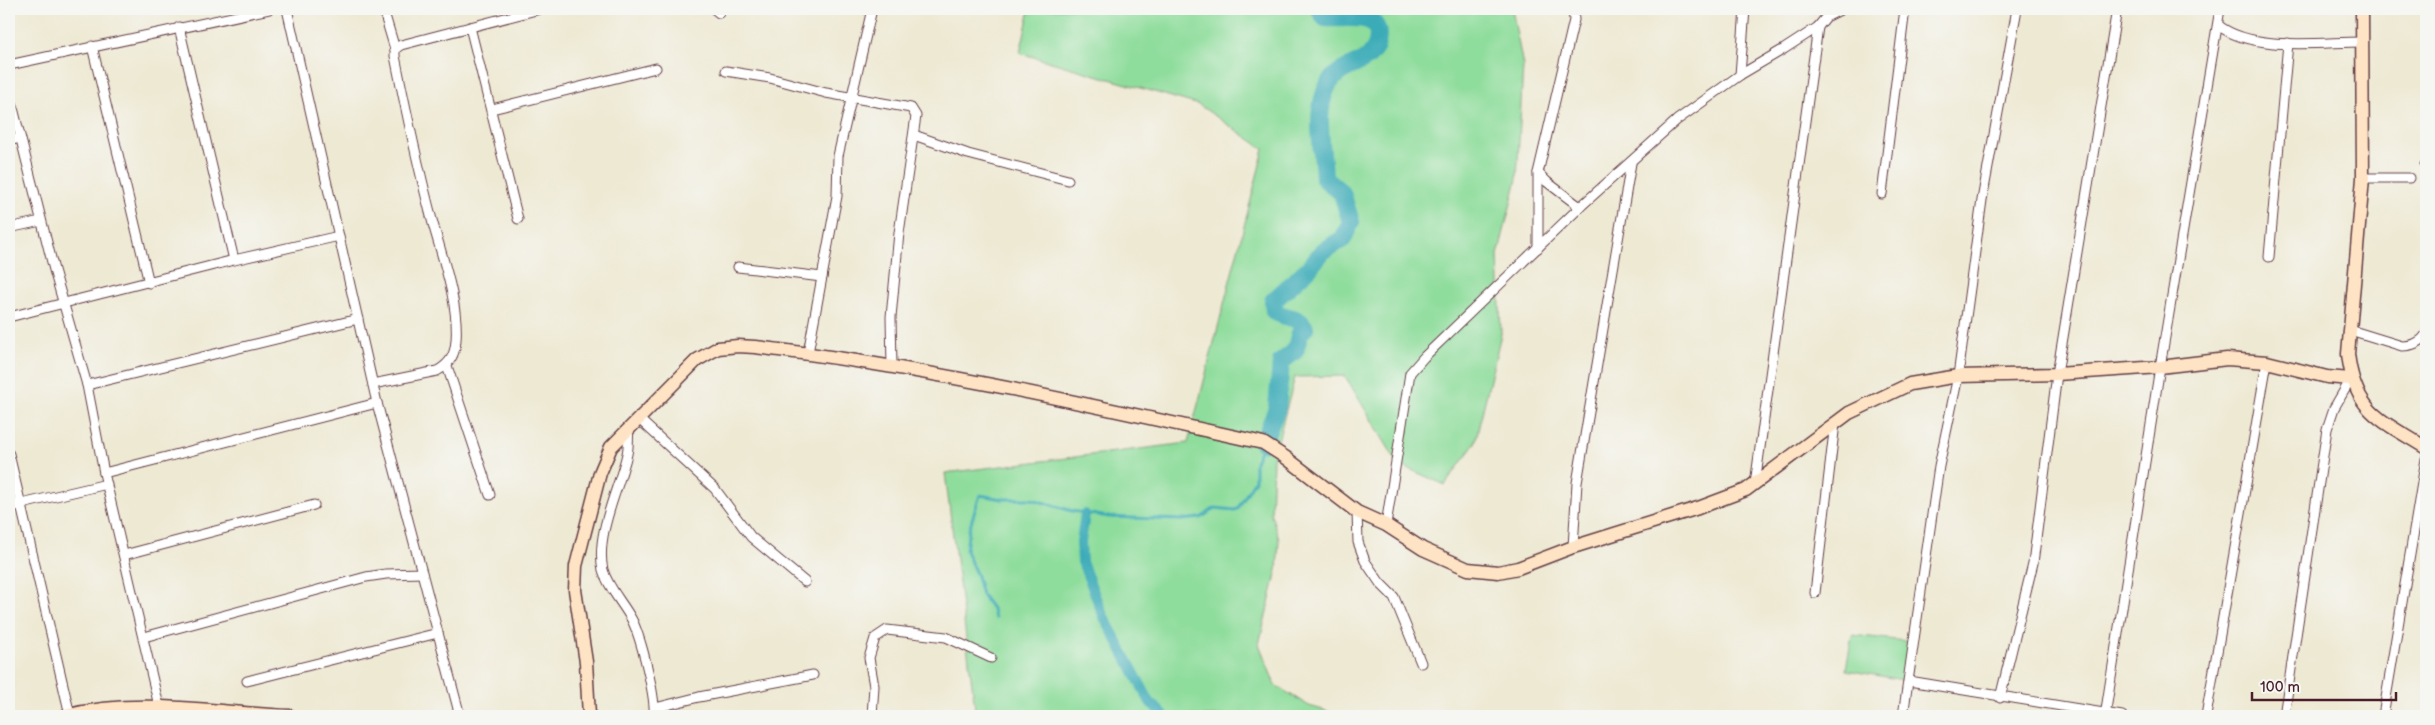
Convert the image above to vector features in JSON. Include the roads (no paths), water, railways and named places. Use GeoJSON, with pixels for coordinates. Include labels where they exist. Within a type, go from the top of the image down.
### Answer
{"type":"FeatureCollection","features":[{"type":"Feature","properties":{"kind":"main road"},"geometry":{"type":"LineString","coordinates":[[2362,9],[2363,178],[2348,354],[2351,379],[2360,399],[2375,416],[2426,448]]}},
{"type":"Feature","properties":{"kind":"main road"},"geometry":{"type":"LineString","coordinates":[[589,716],[586,662],[575,590],[576,566],[600,473],[611,447],[697,360],[718,348],[738,346],[808,353],[892,367],[1114,410],[1263,443],[1284,456],[1358,512],[1386,525],[1423,549],[1468,569],[1498,572],[1518,568],[1573,547],[1698,508],[1755,484],[1835,423],[1866,403],[1910,384],[1958,376],[2057,374],[2160,367],[2228,359],[2267,362],[2327,377],[2351,379]]}},
{"type":"Feature","properties":{"kind":"main road"},"geometry":{"type":"LineString","coordinates":[[68,716],[160,706],[185,712],[290,716]]}},
{"type":"Feature","properties":{"kind":"street"},"geometry":{"type":"LineString","coordinates":[[9,65],[179,26],[269,9]]}},
{"type":"Feature","properties":{"kind":"street"},"geometry":{"type":"LineString","coordinates":[[287,9],[377,403],[460,716]]}},
{"type":"Feature","properties":{"kind":"street"},"geometry":{"type":"LineString","coordinates":[[373,384],[438,371],[447,366],[453,356],[456,325],[445,269],[416,153],[395,49],[383,9]]}},
{"type":"Feature","properties":{"kind":"street"},"geometry":{"type":"LineString","coordinates":[[395,49],[401,45],[540,9]]}},
{"type":"Feature","properties":{"kind":"street"},"geometry":{"type":"LineString","coordinates":[[808,353],[837,196],[838,156],[859,72],[872,9]]}},
{"type":"Feature","properties":{"kind":"street"},"geometry":{"type":"LineString","coordinates":[[1538,248],[1538,173],[1574,20],[1574,9]]}},
{"type":"Feature","properties":{"kind":"street"},"geometry":{"type":"LineString","coordinates":[[1740,75],[1746,9]]}},
{"type":"Feature","properties":{"kind":"street"},"geometry":{"type":"LineString","coordinates":[[1755,484],[1818,27],[1827,13],[1842,9]]}},
{"type":"Feature","properties":{"kind":"street"},"geometry":{"type":"LineString","coordinates":[[1882,194],[1905,9]]}},
{"type":"Feature","properties":{"kind":"street"},"geometry":{"type":"LineString","coordinates":[[1903,716],[1939,466],[1958,376],[1982,200],[2017,9]]}},
{"type":"Feature","properties":{"kind":"street"},"geometry":{"type":"LineString","coordinates":[[2000,698],[2033,563],[2057,374],[2117,9]]}},
{"type":"Feature","properties":{"kind":"street"},"geometry":{"type":"LineString","coordinates":[[2105,715],[2160,367],[2220,9]]}},
{"type":"Feature","properties":{"kind":"street"},"geometry":{"type":"LineString","coordinates":[[2218,25],[2224,30],[2253,40],[2288,43],[2361,42]]}},
{"type":"Feature","properties":{"kind":"street"},"geometry":{"type":"LineString","coordinates":[[179,26],[234,260]]}},
{"type":"Feature","properties":{"kind":"street"},"geometry":{"type":"LineString","coordinates":[[470,27],[518,219]]}},
{"type":"Feature","properties":{"kind":"street"},"geometry":{"type":"LineString","coordinates":[[1386,525],[1410,373],[1424,357],[1580,207],[1677,120],[1740,75],[1818,27]]}},
{"type":"Feature","properties":{"kind":"street"},"geometry":{"type":"LineString","coordinates":[[2269,257],[2275,210],[2276,160],[2288,43]]}},
{"type":"Feature","properties":{"kind":"street"},"geometry":{"type":"LineString","coordinates":[[92,46],[149,283]]}},
{"type":"Feature","properties":{"kind":"street"},"geometry":{"type":"LineString","coordinates":[[492,109],[656,68]]}},
{"type":"Feature","properties":{"kind":"street"},"geometry":{"type":"LineString","coordinates":[[726,71],[770,78],[826,93],[852,96],[911,108],[916,116],[901,209],[892,308],[892,367]]}},
{"type":"Feature","properties":{"kind":"street"},"geometry":{"type":"LineString","coordinates":[[9,92],[41,221],[87,385],[104,473],[160,706]]}},
{"type":"Feature","properties":{"kind":"street"},"geometry":{"type":"LineString","coordinates":[[914,135],[968,154],[1068,180]]}},
{"type":"Feature","properties":{"kind":"street"},"geometry":{"type":"LineString","coordinates":[[9,141],[20,138]]}},
{"type":"Feature","properties":{"kind":"street"},"geometry":{"type":"LineString","coordinates":[[1573,547],[1576,483],[1631,163]]}},
{"type":"Feature","properties":{"kind":"street"},"geometry":{"type":"LineString","coordinates":[[1538,173],[1580,207]]}},
{"type":"Feature","properties":{"kind":"street"},"geometry":{"type":"LineString","coordinates":[[2363,178],[2410,178]]}},
{"type":"Feature","properties":{"kind":"street"},"geometry":{"type":"LineString","coordinates":[[9,228],[41,221]]}},
{"type":"Feature","properties":{"kind":"street"},"geometry":{"type":"LineString","coordinates":[[9,318],[234,260],[339,236]]}},
{"type":"Feature","properties":{"kind":"street"},"geometry":{"type":"LineString","coordinates":[[738,267],[822,277]]}},
{"type":"Feature","properties":{"kind":"street"},"geometry":{"type":"LineString","coordinates":[[87,385],[358,319]]}},
{"type":"Feature","properties":{"kind":"street"},"geometry":{"type":"LineString","coordinates":[[2350,330],[2402,346],[2411,346],[2424,338],[2426,334]]}},
{"type":"Feature","properties":{"kind":"street"},"geometry":{"type":"LineString","coordinates":[[2206,716],[2267,362]]}},
{"type":"Feature","properties":{"kind":"street"},"geometry":{"type":"LineString","coordinates":[[447,366],[490,495]]}},
{"type":"Feature","properties":{"kind":"street"},"geometry":{"type":"LineString","coordinates":[[2284,716],[2327,429],[2334,408],[2351,379]]}},
{"type":"Feature","properties":{"kind":"street"},"geometry":{"type":"LineString","coordinates":[[104,473],[377,403]]}},
{"type":"Feature","properties":{"kind":"street"},"geometry":{"type":"LineString","coordinates":[[805,582],[751,536],[715,489],[634,423],[604,538],[604,571],[632,621],[645,662],[654,712],[699,697],[813,675]]}},
{"type":"Feature","properties":{"kind":"street"},"geometry":{"type":"LineString","coordinates":[[1815,593],[1835,423]]}},
{"type":"Feature","properties":{"kind":"street"},"geometry":{"type":"LineString","coordinates":[[9,454],[68,716]]}},
{"type":"Feature","properties":{"kind":"street"},"geometry":{"type":"LineString","coordinates":[[2383,716],[2426,459]]}},
{"type":"Feature","properties":{"kind":"street"},"geometry":{"type":"LineString","coordinates":[[9,507],[107,484]]}},
{"type":"Feature","properties":{"kind":"street"},"geometry":{"type":"LineString","coordinates":[[124,555],[314,505]]}},
{"type":"Feature","properties":{"kind":"street"},"geometry":{"type":"LineString","coordinates":[[1358,512],[1358,542],[1365,561],[1380,583],[1394,597],[1421,663]]}},
{"type":"Feature","properties":{"kind":"street"},"geometry":{"type":"LineString","coordinates":[[144,637],[366,577],[386,574],[422,573]]}},
{"type":"Feature","properties":{"kind":"street"},"geometry":{"type":"LineString","coordinates":[[872,716],[874,686],[869,658],[875,638],[887,630],[946,637],[991,658]]}},
{"type":"Feature","properties":{"kind":"street"},"geometry":{"type":"LineString","coordinates":[[247,681],[438,633]]}},
{"type":"Feature","properties":{"kind":"street"},"geometry":{"type":"LineString","coordinates":[[1909,681],[2000,698],[2122,716]]}},
{"type":"Feature","properties":{"kind":"waterway"},"geometry":{"type":"LineString","coordinates":[[1263,443],[1277,408],[1281,362],[1295,351],[1300,333],[1305,328],[1299,321],[1274,311],[1273,301],[1309,268],[1323,251],[1343,239],[1351,222],[1342,193],[1324,178],[1320,130],[1321,106],[1324,94],[1334,77],[1366,59],[1378,40],[1377,29],[1370,21],[1359,18],[1325,18],[1319,9]]}},
{"type":"Feature","properties":{"kind":"waterway"},"geometry":{"type":"LineString","coordinates":[[995,618],[993,610],[982,595],[977,576],[966,551],[969,529],[980,495],[1002,499],[1032,499],[1072,511],[1109,517],[1181,520],[1201,518],[1215,508],[1235,510],[1238,508],[1255,480],[1255,462],[1262,446]]}},
{"type":"Feature","properties":{"kind":"waterway"},"geometry":{"type":"LineString","coordinates":[[1085,514],[1081,542],[1082,562],[1103,615],[1150,702],[1165,716]]}}]}
